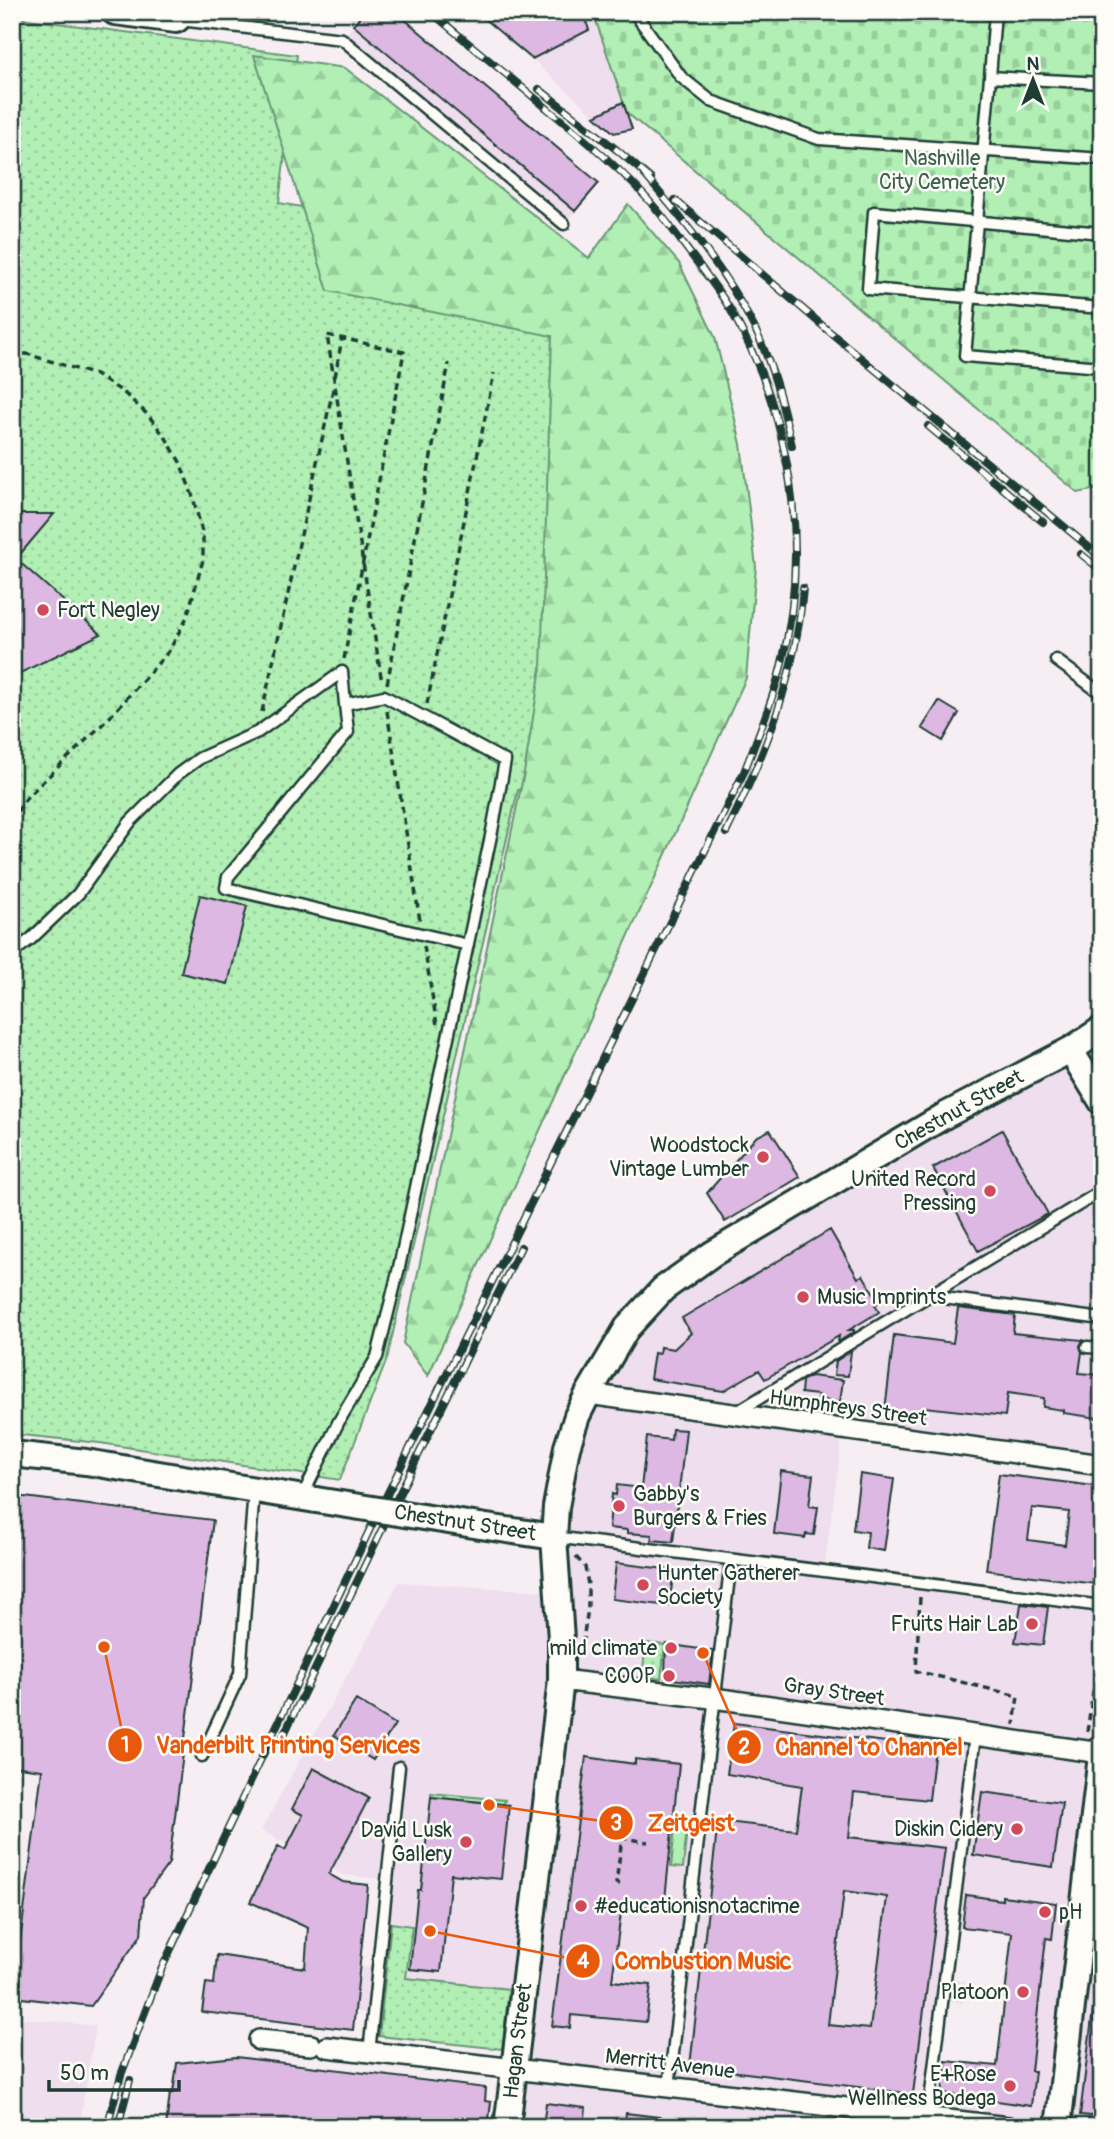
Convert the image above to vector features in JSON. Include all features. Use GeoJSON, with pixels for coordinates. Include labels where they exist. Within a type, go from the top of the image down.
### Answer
{"type":"FeatureCollection","features":[{"type":"Feature","properties":{"kind":"street"},"geometry":{"type":"LineString","coordinates":[[128,13],[180,16]]}},
{"type":"Feature","properties":{"kind":"street","name":"Chestnut Street"},"geometry":{"type":"LineString","coordinates":[[12,1454],[86,1462],[565,1538],[556,1507],[567,1447],[577,1416],[627,1328],[663,1289],[712,1255],[943,1116],[1072,1049],[1102,1029]]}},
{"type":"Feature","properties":{"kind":"street"},"geometry":{"type":"LineString","coordinates":[[1072,1049],[1102,1101]]}},
{"type":"Feature","properties":{"kind":"street","name":"Humphreys Street"},"geometry":{"type":"LineString","coordinates":[[588,1394],[1102,1465]]}},
{"type":"Feature","properties":{"kind":"street","name":"Hagan Street"},"geometry":{"type":"LineString","coordinates":[[508,2127],[561,1680],[565,1538]]}},
{"type":"Feature","properties":{"kind":"street","name":"Gray Street"},"geometry":{"type":"LineString","coordinates":[[561,1680],[714,1698],[1101,1753]]}},
{"type":"Feature","properties":{"kind":"street"},"geometry":{"type":"LineString","coordinates":[[1058,2127],[1101,1753],[1095,1739]]}},
{"type":"Feature","properties":{"kind":"street","name":"Merritt Avenue"},"geometry":{"type":"LineString","coordinates":[[259,2040],[1008,2127]]}},
{"type":"Feature","properties":{"kind":"lane"},"geometry":{"type":"LineString","coordinates":[[634,12],[681,77],[711,102],[819,139],[1102,159]]}},
{"type":"Feature","properties":{"kind":"lane"},"geometry":{"type":"LineString","coordinates":[[995,12],[965,356],[1102,367]]}},
{"type":"Feature","properties":{"kind":"lane"},"geometry":{"type":"LineString","coordinates":[[180,16],[342,39],[564,225]]}},
{"type":"Feature","properties":{"kind":"lane"},"geometry":{"type":"LineString","coordinates":[[990,77],[1102,83]]}},
{"type":"Feature","properties":{"kind":"lane"},"geometry":{"type":"LineString","coordinates":[[1102,233],[874,212],[868,289],[1102,308]]}},
{"type":"Feature","properties":{"kind":"lane"},"geometry":{"type":"LineString","coordinates":[[1056,660],[1102,694]]}},
{"type":"Feature","properties":{"kind":"lane"},"geometry":{"type":"LineString","coordinates":[[342,672],[348,732],[229,877],[226,888],[468,945]]}},
{"type":"Feature","properties":{"kind":"lane"},"geometry":{"type":"LineString","coordinates":[[12,953],[31,939],[78,894],[130,822],[178,774],[200,758],[258,733],[342,672]]}},
{"type":"Feature","properties":{"kind":"lane"},"geometry":{"type":"LineString","coordinates":[[309,1499],[339,1421],[377,1357],[398,1272],[505,761],[384,696],[345,704]]}},
{"type":"Feature","properties":{"kind":"lane"},"geometry":{"type":"LineString","coordinates":[[731,1415],[1102,1193]]}},
{"type":"Feature","properties":{"kind":"lane"},"geometry":{"type":"LineString","coordinates":[[933,1294],[944,1298],[1102,1319]]}},
{"type":"Feature","properties":{"kind":"lane"},"geometry":{"type":"LineString","coordinates":[[1087,1347],[1102,1348]]}},
{"type":"Feature","properties":{"kind":"lane"},"geometry":{"type":"LineString","coordinates":[[202,1756],[240,1674],[254,1489]]}},
{"type":"Feature","properties":{"kind":"lane"},"geometry":{"type":"LineString","coordinates":[[565,1538],[1102,1606]]}},
{"type":"Feature","properties":{"kind":"lane"},"geometry":{"type":"LineString","coordinates":[[669,2087],[730,1560]]}},
{"type":"Feature","properties":{"kind":"lane"},"geometry":{"type":"LineString","coordinates":[[928,2117],[975,1735]]}},
{"type":"Feature","properties":{"kind":"lane"},"geometry":{"type":"LineString","coordinates":[[369,2053],[400,1766]]}},
{"type":"Feature","properties":{"kind":"path"},"geometry":{"type":"LineString","coordinates":[[327,335],[404,352],[342,672]]}},
{"type":"Feature","properties":{"kind":"path"},"geometry":{"type":"LineString","coordinates":[[258,733],[332,396],[342,338]]}},
{"type":"Feature","properties":{"kind":"path"},"geometry":{"type":"LineString","coordinates":[[12,354],[27,354],[96,375],[123,392],[148,415],[180,462],[203,536],[203,560],[187,617],[169,651],[109,718],[27,797],[12,819]]}},
{"type":"Feature","properties":{"kind":"path"},"geometry":{"type":"LineString","coordinates":[[384,696],[449,363]]}},
{"type":"Feature","properties":{"kind":"path"},"geometry":{"type":"LineString","coordinates":[[424,717],[494,373]]}},
{"type":"Feature","properties":{"kind":"path"},"geometry":{"type":"LineString","coordinates":[[12,531],[15,531],[17,536],[12,546]]}},
{"type":"Feature","properties":{"kind":"path"},"geometry":{"type":"LineString","coordinates":[[565,1538],[585,1567],[589,1596],[582,1646]]}},
{"type":"Feature","properties":{"kind":"path"},"geometry":{"type":"LineString","coordinates":[[921,1584],[916,1671],[1018,1696],[1012,1740]]}},
{"type":"Feature","properties":{"kind":"path"},"geometry":{"type":"LineString","coordinates":[[1095,1739],[1099,1653]]}},
{"type":"Feature","properties":{"kind":"path"},"geometry":{"type":"LineString","coordinates":[[620,1884],[616,1883],[622,1838],[648,1842]]}},
{"type":"Feature","properties":{"kind":"shaded area"},"geometry":{"type":"Polygon","coordinates":[[[364,12],[396,12],[599,183],[564,224],[342,39],[364,12]]]}},
{"type":"Feature","properties":{"kind":"shaded area"},"geometry":{"type":"Polygon","coordinates":[[[476,12],[593,12],[632,129],[614,133],[476,12]]]}},
{"type":"Feature","properties":{"kind":"shaded area"},"geometry":{"type":"Polygon","coordinates":[[[1102,1029],[1102,1465],[843,1430],[824,1572],[1102,1606],[1102,1952],[1079,1950],[1077,1963],[1098,1966],[1078,2127],[507,2127],[519,2032],[355,2012],[360,1967],[378,1968],[388,1880],[343,1875],[261,1830],[399,1582],[559,1592],[567,1447],[663,1289],[1102,1029]],[[956,1894],[946,1979],[966,1982],[963,2003],[943,2000],[931,2092],[987,2096],[987,2101],[1030,2106],[1035,2071],[1026,2070],[1031,2064],[1046,1938],[1052,1938],[1056,1903],[1003,1894],[1002,1900],[956,1894]]]}},
{"type":"Feature","properties":{"kind":"shaded area"},"geometry":{"type":"Polygon","coordinates":[[[12,2017],[96,2026],[79,2127],[12,2127],[12,2017]]]}},
{"type":"Feature","properties":{"kind":"green space","name":"Nashville City Cemetery"},"geometry":{"type":"Polygon","coordinates":[[[593,12],[1102,12],[1102,488],[1078,493],[627,113],[593,12]]]}},
{"type":"Feature","properties":{"kind":"green space","name":"Fort Negley"},"geometry":{"type":"Polygon","coordinates":[[[12,17],[297,55],[279,203],[589,258],[634,744],[518,790],[387,1359],[340,1480],[100,1443],[12,1434],[12,17]]]}},
{"type":"Feature","properties":{"kind":"green space"},"geometry":{"type":"Polygon","coordinates":[[[254,55],[345,68],[589,258],[628,204],[679,263],[715,337],[741,444],[756,567],[746,678],[428,1376],[403,1343],[524,773],[541,668],[552,336],[328,291],[254,55]]]}},
{"type":"Feature","properties":{"kind":"green space"},"geometry":{"type":"Polygon","coordinates":[[[646,1643],[665,1645],[661,1679],[642,1677],[646,1643]]]}},
{"type":"Feature","properties":{"kind":"green space"},"geometry":{"type":"Polygon","coordinates":[[[431,1793],[505,1800],[504,1804],[431,1797],[431,1793]]]}},
{"type":"Feature","properties":{"kind":"green space"},"geometry":{"type":"Polygon","coordinates":[[[675,1827],[687,1828],[683,1868],[671,1867],[675,1827]]]}},
{"type":"Feature","properties":{"kind":"green space"},"geometry":{"type":"Polygon","coordinates":[[[391,1923],[412,1926],[406,1978],[509,1989],[502,2049],[379,2036],[391,1923]]]}},
{"type":"Feature","properties":{"kind":"building"},"geometry":{"type":"Polygon","coordinates":[[[364,12],[396,12],[599,183],[575,211],[353,25],[364,12]]]}},
{"type":"Feature","properties":{"kind":"building"},"geometry":{"type":"Polygon","coordinates":[[[476,12],[583,12],[589,30],[532,59],[476,12]]]}},
{"type":"Feature","properties":{"kind":"building"},"geometry":{"type":"Polygon","coordinates":[[[623,102],[632,129],[614,133],[595,116],[623,102]]]}},
{"type":"Feature","properties":{"kind":"building","name":"Fort Negley"},"geometry":{"type":"Polygon","coordinates":[[[12,514],[54,514],[16,559],[101,634],[12,677],[12,514]]]}},
{"type":"Feature","properties":{"kind":"building"},"geometry":{"type":"Polygon","coordinates":[[[939,701],[959,713],[943,741],[922,728],[939,701]]]}},
{"type":"Feature","properties":{"kind":"building"},"geometry":{"type":"Polygon","coordinates":[[[200,895],[247,906],[228,984],[181,973],[200,895]]]}},
{"type":"Feature","properties":{"kind":"building","name":"Woodstock Vintage Lumber"},"geometry":{"type":"Polygon","coordinates":[[[770,1130],[800,1177],[725,1222],[707,1193],[756,1137],[770,1130]]]}},
{"type":"Feature","properties":{"kind":"building","name":"United Record Pressing"},"geometry":{"type":"Polygon","coordinates":[[[1002,1130],[1048,1214],[978,1251],[933,1168],[1002,1130]]]}},
{"type":"Feature","properties":{"kind":"building"},"geometry":{"type":"Polygon","coordinates":[[[830,1230],[858,1278],[863,1275],[879,1302],[875,1305],[879,1312],[849,1330],[854,1332],[838,1342],[839,1336],[765,1379],[759,1370],[723,1391],[650,1379],[654,1353],[659,1354],[660,1347],[674,1349],[691,1333],[682,1318],[830,1230]]]}},
{"type":"Feature","properties":{"kind":"building"},"geometry":{"type":"Polygon","coordinates":[[[958,1308],[1015,1315],[1013,1333],[1083,1340],[1080,1346],[1082,1352],[1079,1373],[1102,1375],[1102,1414],[1099,1414],[1098,1418],[1063,1413],[1063,1410],[1043,1407],[1044,1398],[1008,1393],[1005,1416],[925,1407],[924,1416],[885,1411],[894,1335],[953,1343],[958,1308]]]}},
{"type":"Feature","properties":{"kind":"building"},"geometry":{"type":"Polygon","coordinates":[[[851,1351],[848,1376],[834,1375],[836,1361],[851,1351]]]}},
{"type":"Feature","properties":{"kind":"building"},"geometry":{"type":"Polygon","coordinates":[[[811,1376],[843,1380],[840,1402],[817,1399],[818,1395],[801,1393],[802,1381],[811,1376]]]}},
{"type":"Feature","properties":{"kind":"building"},"geometry":{"type":"Polygon","coordinates":[[[672,1429],[686,1430],[673,1542],[652,1540],[652,1535],[609,1528],[612,1494],[616,1495],[617,1485],[641,1488],[647,1437],[671,1440],[672,1429]]]}},
{"type":"Feature","properties":{"kind":"building"},"geometry":{"type":"Polygon","coordinates":[[[781,1471],[813,1475],[809,1506],[818,1507],[814,1535],[806,1534],[805,1538],[774,1534],[781,1471]]]}},
{"type":"Feature","properties":{"kind":"building"},"geometry":{"type":"Polygon","coordinates":[[[860,1474],[894,1479],[884,1551],[866,1548],[868,1532],[853,1530],[860,1474]]]}},
{"type":"Feature","properties":{"kind":"building"},"geometry":{"type":"Polygon","coordinates":[[[999,1474],[1102,1487],[1102,1527],[1095,1584],[986,1570],[999,1474]],[[1032,1508],[1028,1540],[1065,1545],[1069,1512],[1032,1508]]]}},
{"type":"Feature","properties":{"kind":"building"},"geometry":{"type":"Polygon","coordinates":[[[16,1496],[213,1520],[169,1863],[144,1897],[141,1935],[91,2006],[13,1997],[42,1770],[12,1766],[12,1529],[16,1496]]]}},
{"type":"Feature","properties":{"kind":"building","name":"Hunter Gatherer Society"},"geometry":{"type":"Polygon","coordinates":[[[616,1563],[674,1570],[669,1606],[612,1599],[616,1563]]]}},
{"type":"Feature","properties":{"kind":"building","name":"Fruits Hair Lab"},"geometry":{"type":"Polygon","coordinates":[[[1021,1604],[1048,1607],[1043,1645],[1015,1642],[1021,1604]]]}},
{"type":"Feature","properties":{"kind":"building"},"geometry":{"type":"Polygon","coordinates":[[[666,1644],[713,1651],[709,1684],[665,1678],[666,1644]]]}},
{"type":"Feature","properties":{"kind":"building"},"geometry":{"type":"Polygon","coordinates":[[[356,1700],[395,1724],[373,1760],[334,1735],[356,1700]]]}},
{"type":"Feature","properties":{"kind":"building"},"geometry":{"type":"Polygon","coordinates":[[[734,1723],[935,1748],[929,1800],[854,1792],[849,1837],[945,1848],[913,2094],[690,2066],[718,1821],[796,1830],[802,1786],[727,1774],[734,1723]],[[844,1891],[828,2025],[870,2029],[887,1897],[844,1891]]]}},
{"type":"Feature","properties":{"kind":"building"},"geometry":{"type":"Polygon","coordinates":[[[586,1757],[635,1764],[635,1759],[679,1764],[664,1909],[622,1905],[612,1981],[651,1985],[646,2022],[571,2015],[570,2028],[552,2026],[586,1757]]]}},
{"type":"Feature","properties":{"kind":"building"},"geometry":{"type":"Polygon","coordinates":[[[313,1768],[369,1798],[329,1874],[343,1882],[368,1885],[353,2030],[202,2012],[206,1983],[214,1984],[217,1955],[305,1968],[308,1928],[250,1902],[278,1846],[285,1850],[303,1815],[292,1809],[313,1768]]]}},
{"type":"Feature","properties":{"kind":"building","name":"Diskin Cidery"},"geometry":{"type":"Polygon","coordinates":[[[982,1792],[1062,1803],[1053,1867],[973,1855],[982,1792]]]}},
{"type":"Feature","properties":{"kind":"building"},"geometry":{"type":"Polygon","coordinates":[[[431,1797],[509,1805],[501,1879],[451,1874],[441,1972],[410,1969],[431,1797]]]}},
{"type":"Feature","properties":{"kind":"building"},"geometry":{"type":"Polygon","coordinates":[[[966,1895],[1002,1900],[1002,1896],[1056,1903],[1052,1939],[1046,1938],[1031,2071],[1035,2071],[1031,2106],[942,2093],[946,2061],[997,2066],[1012,1933],[962,1927],[966,1895]]]}},
{"type":"Feature","properties":{"kind":"building"},"geometry":{"type":"Polygon","coordinates":[[[1093,2010],[1102,2011],[1102,2117],[1080,2115],[1093,2010]]]}},
{"type":"Feature","properties":{"kind":"building"},"geometry":{"type":"Polygon","coordinates":[[[236,2057],[486,2088],[485,2101],[491,2102],[488,2127],[166,2127],[177,2063],[236,2057]]]}},
{"type":"Feature","properties":{"kind":"building"},"geometry":{"type":"Polygon","coordinates":[[[546,2103],[586,2108],[584,2127],[543,2127],[546,2103]]]}},
{"type":"Feature","properties":{"kind":"building"},"geometry":{"type":"Polygon","coordinates":[[[626,2113],[666,2118],[666,2127],[624,2127],[626,2113]]]}},
{"type":"Feature","properties":{"kind":"railway"},"geometry":{"type":"LineString","coordinates":[[107,2127],[121,2075],[161,1970],[370,1529],[744,772],[781,667],[790,622],[794,576],[790,483],[781,437],[768,393],[751,350],[730,309],[667,222],[633,184],[592,146],[431,12]]}},
{"type":"Feature","properties":{"kind":"railway"},"geometry":{"type":"LineString","coordinates":[[539,89],[651,179]]}},
{"type":"Feature","properties":{"kind":"railway"},"geometry":{"type":"LineString","coordinates":[[643,173],[704,248],[744,308],[772,372],[792,446]]}},
{"type":"Feature","properties":{"kind":"railway"},"geometry":{"type":"LineString","coordinates":[[675,200],[1102,558]]}},
{"type":"Feature","properties":{"kind":"railway"},"geometry":{"type":"LineString","coordinates":[[928,426],[1043,522]]}},
{"type":"Feature","properties":{"kind":"railway"},"geometry":{"type":"LineString","coordinates":[[1081,554],[1102,571]]}},
{"type":"Feature","properties":{"kind":"railway"},"geometry":{"type":"LineString","coordinates":[[726,833],[754,774],[786,684],[794,653],[803,588]]}},
{"type":"Feature","properties":{"kind":"railway"},"geometry":{"type":"LineString","coordinates":[[279,1745],[521,1247]]}},
{"type":"Feature","properties":{"kind":"railway"},"geometry":{"type":"LineString","coordinates":[[118,2127],[130,2080]]}},
{"type":"Feature","properties":{"kind":"place","name":"Fort Negley"},"geometry":{"type":"Point","coordinates":[43,610]}},
{"type":"Feature","properties":{"kind":"place","name":"Woodstock Vintage Lumber"},"geometry":{"type":"Point","coordinates":[763,1157]}},
{"type":"Feature","properties":{"kind":"place","name":"United Record Pressing"},"geometry":{"type":"Point","coordinates":[990,1191]}},
{"type":"Feature","properties":{"kind":"place","name":"Music Imprints"},"geometry":{"type":"Point","coordinates":[803,1297]}},
{"type":"Feature","properties":{"kind":"place","name":"Gabby's Burgers & Fries"},"geometry":{"type":"Point","coordinates":[619,1506]}},
{"type":"Feature","properties":{"kind":"place","name":"Hunter Gatherer Society"},"geometry":{"type":"Point","coordinates":[643,1585]}},
{"type":"Feature","properties":{"kind":"place","name":"Fruits Hair Lab"},"geometry":{"type":"Point","coordinates":[1032,1624]}},
{"type":"Feature","properties":{"kind":"place","name":"Vanderbilt Printing Services"},"geometry":{"type":"Point","coordinates":[104,1647]}},
{"type":"Feature","properties":{"kind":"place","name":"mild climate"},"geometry":{"type":"Point","coordinates":[671,1648]}},
{"type":"Feature","properties":{"kind":"place","name":"Channel to Channel"},"geometry":{"type":"Point","coordinates":[703,1653]}},
{"type":"Feature","properties":{"kind":"place","name":"COOP"},"geometry":{"type":"Point","coordinates":[669,1676]}},
{"type":"Feature","properties":{"kind":"place","name":"Zeitgeist"},"geometry":{"type":"Point","coordinates":[489,1805]}},
{"type":"Feature","properties":{"kind":"place","name":"Diskin Cidery"},"geometry":{"type":"Point","coordinates":[1017,1829]}},
{"type":"Feature","properties":{"kind":"place","name":"David Lusk Gallery"},"geometry":{"type":"Point","coordinates":[466,1842]}},
{"type":"Feature","properties":{"kind":"place","name":"#educationisnotacrime"},"geometry":{"type":"Point","coordinates":[581,1906]}},
{"type":"Feature","properties":{"kind":"place","name":"pH"},"geometry":{"type":"Point","coordinates":[1045,1912]}},
{"type":"Feature","properties":{"kind":"place","name":"Combustion Music"},"geometry":{"type":"Point","coordinates":[430,1931]}},
{"type":"Feature","properties":{"kind":"place","name":"Platoon"},"geometry":{"type":"Point","coordinates":[1023,1992]}},
{"type":"Feature","properties":{"kind":"place","name":"E+Rose Wellness Bodega"},"geometry":{"type":"Point","coordinates":[1010,2086]}}]}
